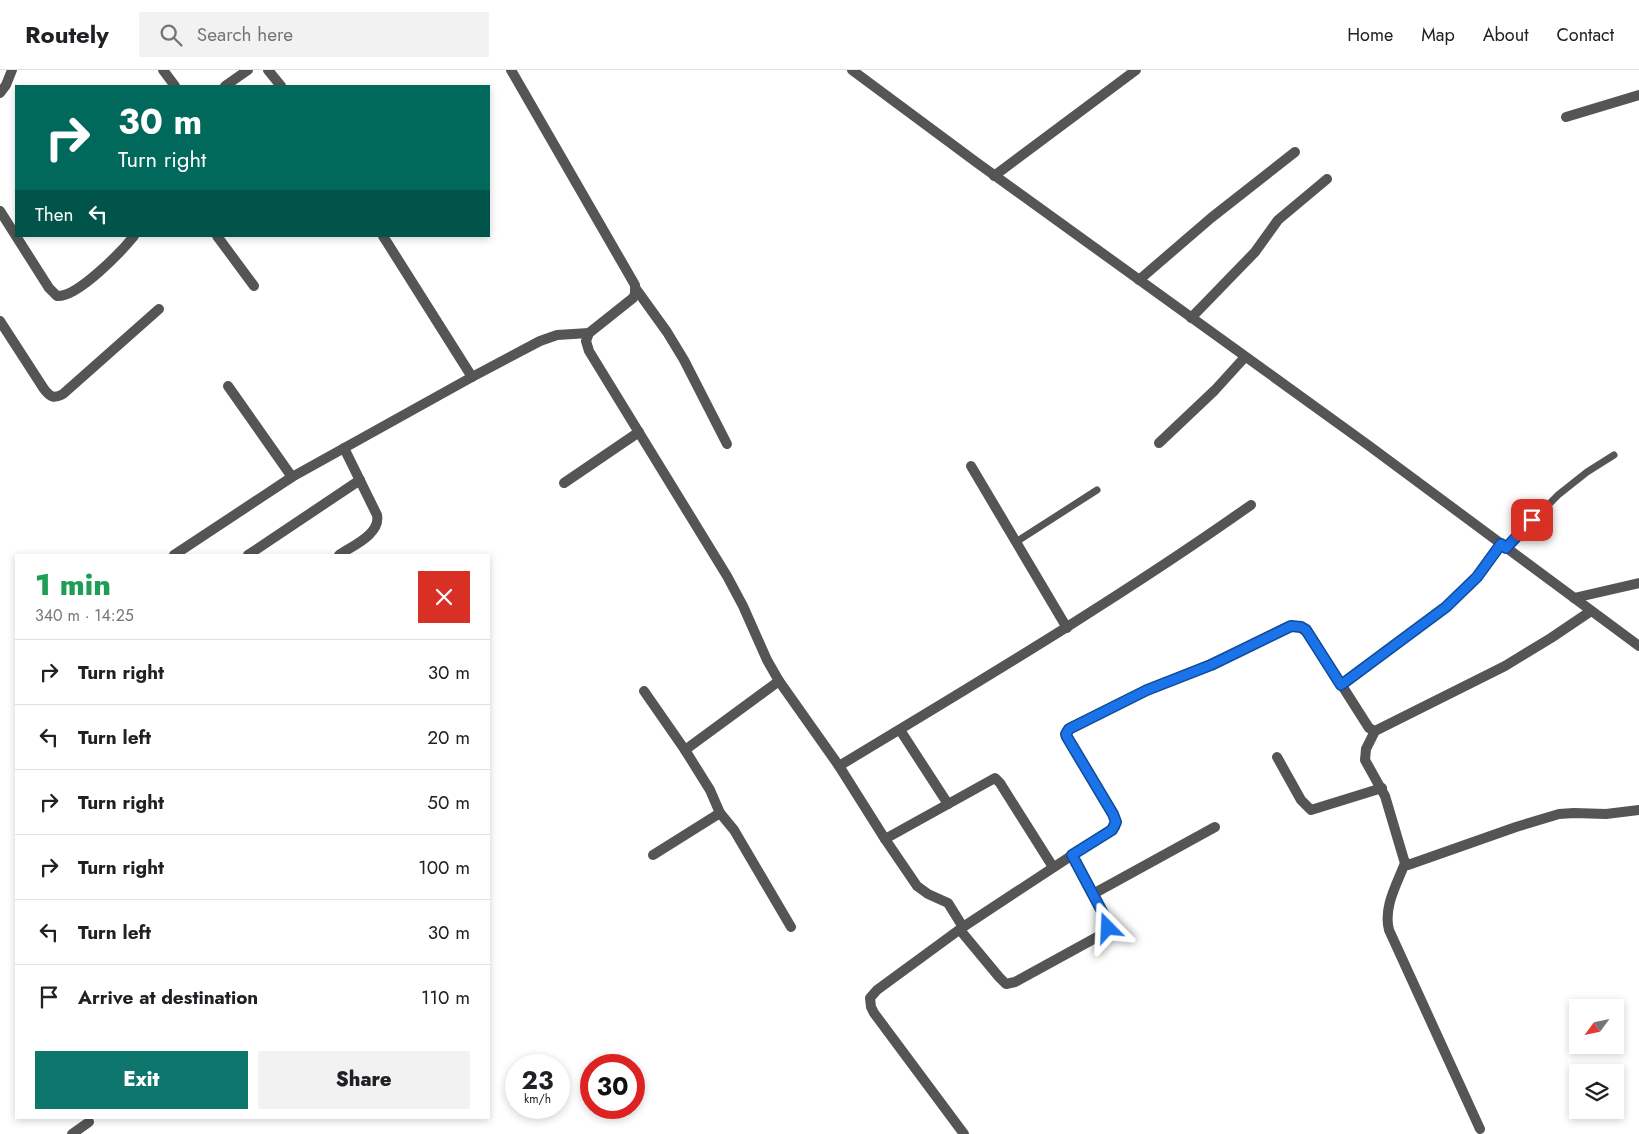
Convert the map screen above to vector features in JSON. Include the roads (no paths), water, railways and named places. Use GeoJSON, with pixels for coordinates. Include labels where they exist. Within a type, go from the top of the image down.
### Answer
{"type":"FeatureCollection","features":[{"type":"Feature","properties":{"kind":"street"},"geometry":{"type":"LineString","coordinates":[[0,93],[6,85],[12,70]]}},
{"type":"Feature","properties":{"kind":"street"},"geometry":{"type":"LineString","coordinates":[[163,70],[174,85]]}},
{"type":"Feature","properties":{"kind":"street"},"geometry":{"type":"LineString","coordinates":[[226,85],[248,70]]}},
{"type":"Feature","properties":{"kind":"street"},"geometry":{"type":"LineString","coordinates":[[268,70],[280,85]]}},
{"type":"Feature","properties":{"kind":"street"},"geometry":{"type":"LineString","coordinates":[[511,70],[636,289],[667,332],[684,360],[727,444]]}},
{"type":"Feature","properties":{"kind":"street"},"geometry":{"type":"LineString","coordinates":[[852,70],[994,176],[1245,357],[1639,646]]}},
{"type":"Feature","properties":{"kind":"street"},"geometry":{"type":"LineString","coordinates":[[994,176],[1136,70]]}},
{"type":"Feature","properties":{"kind":"street"},"geometry":{"type":"LineString","coordinates":[[1566,117],[1639,95]]}},
{"type":"Feature","properties":{"kind":"street"},"geometry":{"type":"LineString","coordinates":[[1139,280],[1210,218],[1295,152]]}},
{"type":"Feature","properties":{"kind":"street"},"geometry":{"type":"LineString","coordinates":[[1191,318],[1255,252],[1278,220],[1327,180]]}},
{"type":"Feature","properties":{"kind":"street"},"geometry":{"type":"LineString","coordinates":[[0,211],[15,235]]}},
{"type":"Feature","properties":{"kind":"street"},"geometry":{"type":"LineString","coordinates":[[16,237],[48,288],[57,296],[70,293],[98,272],[121,253],[133,237]]}},
{"type":"Feature","properties":{"kind":"street"},"geometry":{"type":"LineString","coordinates":[[218,237],[254,286]]}},
{"type":"Feature","properties":{"kind":"street"},"geometry":{"type":"LineString","coordinates":[[384,237],[472,377]]}},
{"type":"Feature","properties":{"kind":"street"},"geometry":{"type":"LineString","coordinates":[[176,554],[292,477],[472,377],[557,335],[589,332],[630,302],[636,294],[636,289]]}},
{"type":"Feature","properties":{"kind":"street"},"geometry":{"type":"LineString","coordinates":[[0,321],[44,389],[54,398],[63,394],[159,309]]}},
{"type":"Feature","properties":{"kind":"street"},"geometry":{"type":"LineString","coordinates":[[589,332],[586,341],[590,351],[727,576],[779,682],[839,766],[884,839],[917,886],[928,894],[951,905],[962,928],[1003,982],[1011,984],[1105,932],[1108,928],[1108,923],[1072,855]]}},
{"type":"Feature","properties":{"kind":"street"},"geometry":{"type":"LineString","coordinates":[[1159,443],[1245,357]]}},
{"type":"Feature","properties":{"kind":"street"},"geometry":{"type":"LineString","coordinates":[[228,386],[292,477]]}},
{"type":"Feature","properties":{"kind":"street"},"geometry":{"type":"LineString","coordinates":[[564,483],[639,432]]}},
{"type":"Feature","properties":{"kind":"street"},"geometry":{"type":"LineString","coordinates":[[340,554],[369,534],[379,522],[378,515],[344,448]]}},
{"type":"Feature","properties":{"kind":"street"},"geometry":{"type":"LineString","coordinates":[[970,466],[1067,628]]}},
{"type":"Feature","properties":{"kind":"street"},"geometry":{"type":"LineString","coordinates":[[249,554],[360,480]]}},
{"type":"Feature","properties":{"kind":"street"},"geometry":{"type":"LineString","coordinates":[[839,766],[1067,628],[1251,505]]}},
{"type":"Feature","properties":{"kind":"street"},"geometry":{"type":"LineString","coordinates":[[1341,685],[1446,607],[1477,577],[1503,546]]}},
{"type":"Feature","properties":{"kind":"street"},"geometry":{"type":"LineString","coordinates":[[1574,598],[1639,583]]}},
{"type":"Feature","properties":{"kind":"street"},"geometry":{"type":"LineString","coordinates":[[1480,1129],[1389,930],[1387,911],[1405,862],[1382,788],[1365,760],[1366,749],[1375,731],[1505,666],[1591,611]]}},
{"type":"Feature","properties":{"kind":"street"},"geometry":{"type":"LineString","coordinates":[[964,1134],[874,1014],[869,1002],[872,994],[877,990],[962,928],[1112,830],[1116,822],[1113,814],[1067,737],[1067,731],[1147,690],[1226,658],[1291,626],[1301,627],[1306,630],[1369,728],[1375,731]]}},
{"type":"Feature","properties":{"kind":"street"},"geometry":{"type":"LineString","coordinates":[[686,750],[779,682]]}},
{"type":"Feature","properties":{"kind":"street"},"geometry":{"type":"LineString","coordinates":[[644,690],[686,750],[710,790],[720,813],[734,830],[791,927]]}},
{"type":"Feature","properties":{"kind":"street"},"geometry":{"type":"LineString","coordinates":[[900,730],[948,804]]}},
{"type":"Feature","properties":{"kind":"street"},"geometry":{"type":"LineString","coordinates":[[1277,757],[1301,800],[1311,810],[1382,788]]}},
{"type":"Feature","properties":{"kind":"street"},"geometry":{"type":"LineString","coordinates":[[884,839],[993,779],[997,779],[1053,867]]}},
{"type":"Feature","properties":{"kind":"street"},"geometry":{"type":"LineString","coordinates":[[1405,862],[1411,865],[1516,827],[1559,814],[1606,814],[1639,810]]}},
{"type":"Feature","properties":{"kind":"street"},"geometry":{"type":"LineString","coordinates":[[653,855],[720,813]]}},
{"type":"Feature","properties":{"kind":"street"},"geometry":{"type":"LineString","coordinates":[[1093,894],[1215,827]]}},
{"type":"Feature","properties":{"kind":"street"},"geometry":{"type":"LineString","coordinates":[[72,1134],[89,1122]]}},
{"type":"Feature","properties":{"kind":"lane"},"geometry":{"type":"LineString","coordinates":[[1503,546],[1570,484],[1614,455]]}},
{"type":"Feature","properties":{"kind":"lane"},"geometry":{"type":"LineString","coordinates":[[1016,542],[1097,490]]}}]}
